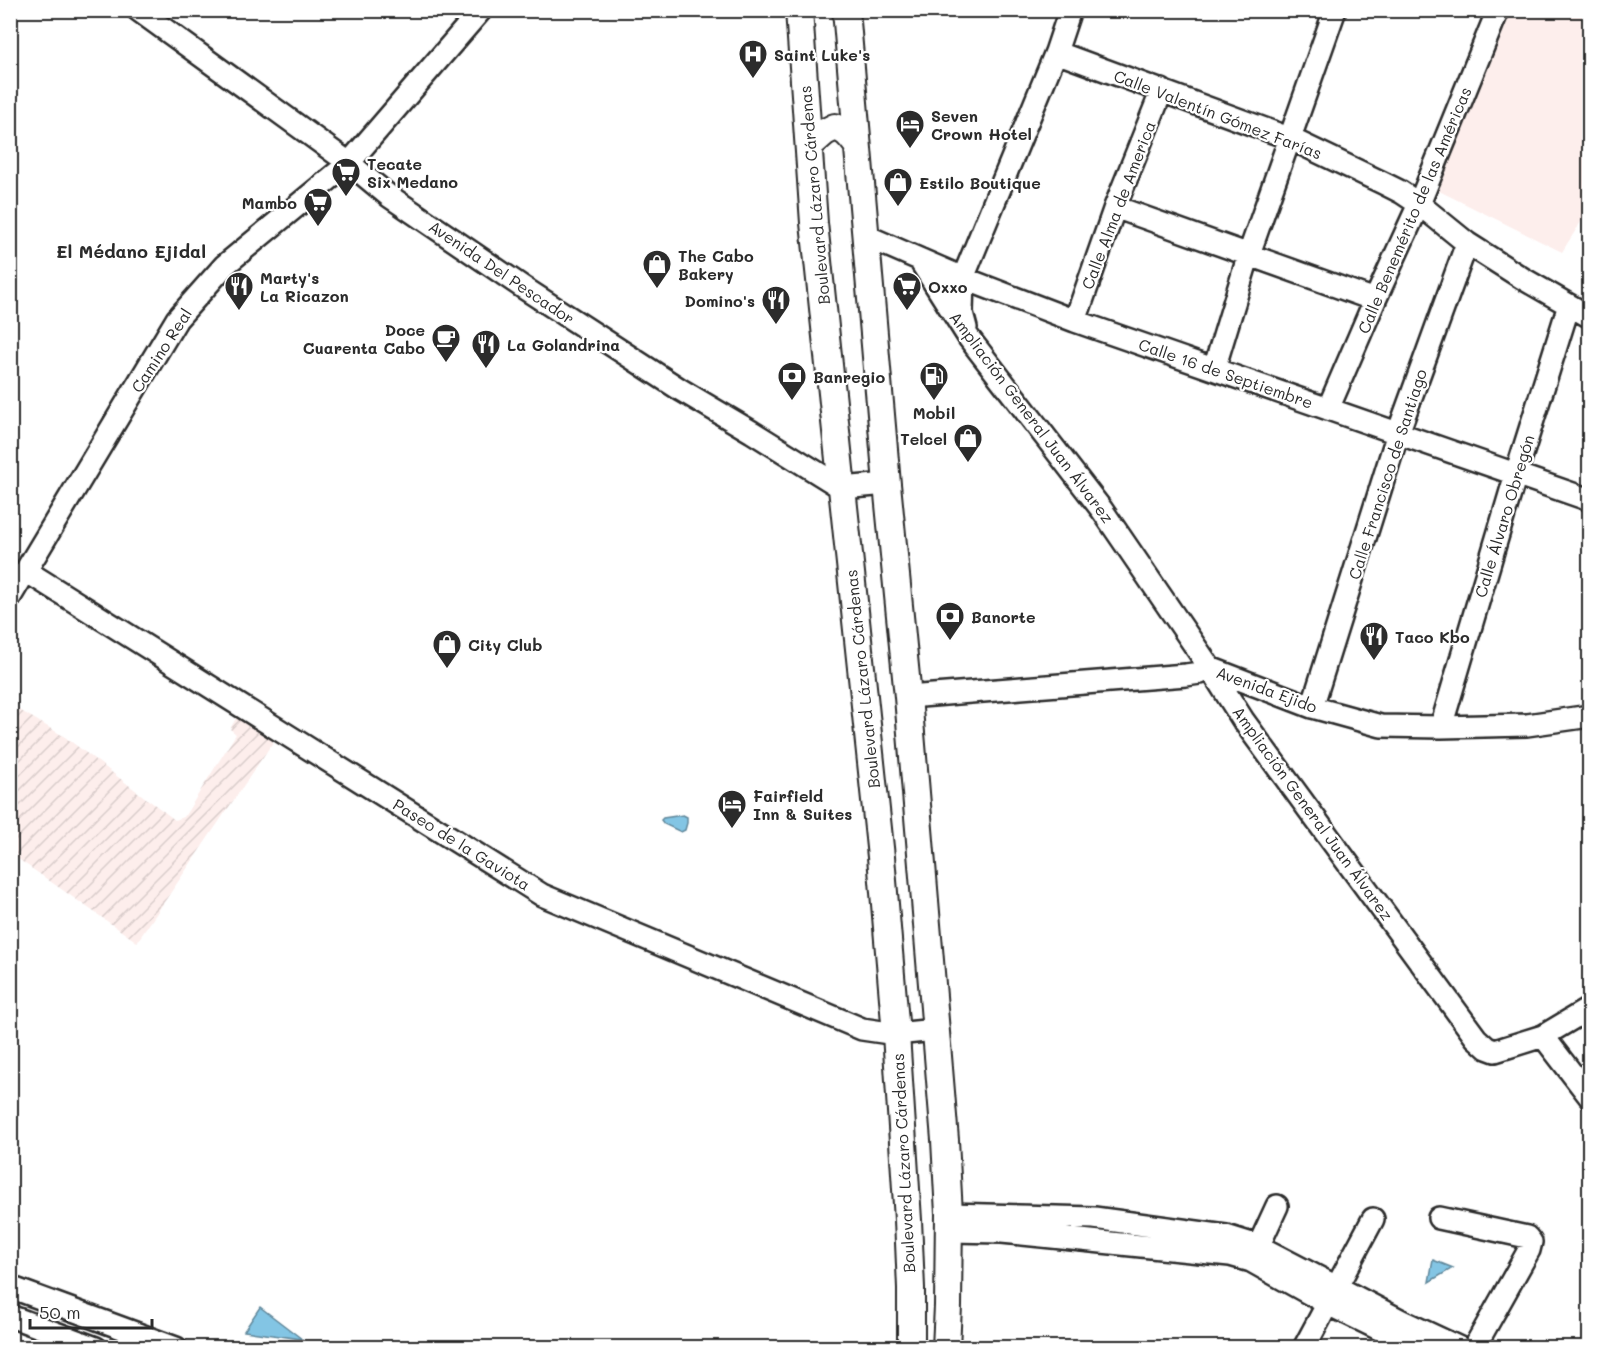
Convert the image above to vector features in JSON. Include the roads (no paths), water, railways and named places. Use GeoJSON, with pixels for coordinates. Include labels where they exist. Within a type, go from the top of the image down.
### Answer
{"type":"FeatureCollection","features":[{"type":"Feature","properties":{"kind":"main road","name":"Boulevard Lázaro Cárdenas"},"geometry":{"type":"LineString","coordinates":[[799,10],[814,223],[881,857],[896,1034],[908,1220],[911,1288],[910,1347]]}},
{"type":"Feature","properties":{"kind":"main road"},"geometry":{"type":"LineString","coordinates":[[846,10],[908,697],[945,1140],[949,1223],[946,1347]]}},
{"type":"Feature","properties":{"kind":"main road"},"geometry":{"type":"LineString","coordinates":[[809,146],[825,132],[835,127],[842,129],[857,145]]}},
{"type":"Feature","properties":{"kind":"main road"},"geometry":{"type":"LineString","coordinates":[[898,1347],[908,1220]]}},
{"type":"Feature","properties":{"kind":"street","name":"Avenida Del Pescador"},"geometry":{"type":"LineString","coordinates":[[138,10],[349,163],[389,196],[570,319],[842,488]]}},
{"type":"Feature","properties":{"kind":"street","name":"Camino Real"},"geometry":{"type":"LineString","coordinates":[[10,597],[177,319],[225,265],[349,163],[481,10]]}},
{"type":"Feature","properties":{"kind":"street"},"geometry":{"type":"LineString","coordinates":[[969,338],[962,313],[963,278],[1056,52],[1070,10]]}},
{"type":"Feature","properties":{"kind":"street"},"geometry":{"type":"LineString","coordinates":[[1214,369],[1249,255],[1335,10]]}},
{"type":"Feature","properties":{"kind":"street","name":"Calle Benemérito de las Américas"},"geometry":{"type":"LineString","coordinates":[[1328,409],[1419,204],[1498,10]]}},
{"type":"Feature","properties":{"kind":"street","name":"Calle Valentín Gómez Farías"},"geometry":{"type":"LineString","coordinates":[[1056,52],[1289,138],[1401,192],[1467,243],[1522,278],[1590,316]]}},
{"type":"Feature","properties":{"kind":"street","name":"Calle Alma de America"},"geometry":{"type":"LineString","coordinates":[[1075,321],[1115,207],[1162,90]]}},
{"type":"Feature","properties":{"kind":"street"},"geometry":{"type":"LineString","coordinates":[[1115,207],[1375,300]]}},
{"type":"Feature","properties":{"kind":"street","name":"Calle 16 de Septiembre"},"geometry":{"type":"LineString","coordinates":[[866,236],[963,278],[1075,321],[1590,500]]}},
{"type":"Feature","properties":{"kind":"street","name":"Calle Francisco de Santiago"},"geometry":{"type":"LineString","coordinates":[[1312,707],[1398,433],[1467,243]]}},
{"type":"Feature","properties":{"kind":"street","name":"Ampliación General Juan Álvarez"},"geometry":{"type":"LineString","coordinates":[[919,259],[969,338],[1102,510],[1243,720],[1476,1038],[1487,1048],[1495,1051],[1543,1036]]}},
{"type":"Feature","properties":{"kind":"street","name":"Calle Álvaro Obregón"},"geometry":{"type":"LineString","coordinates":[[1441,727],[1569,305]]}},
{"type":"Feature","properties":{"kind":"street"},"geometry":{"type":"LineString","coordinates":[[842,488],[887,484]]}},
{"type":"Feature","properties":{"kind":"street","name":"Paseo de la Gaviota"},"geometry":{"type":"LineString","coordinates":[[26,571],[542,895],[861,1029],[896,1034],[935,1030]]}},
{"type":"Feature","properties":{"kind":"street","name":"Avenida Ejido"},"geometry":{"type":"LineString","coordinates":[[908,697],[1186,675],[1200,673],[1210,668],[1312,707],[1381,726],[1527,725],[1590,716]]}},
{"type":"Feature","properties":{"kind":"street"},"geometry":{"type":"LineString","coordinates":[[1590,1008],[1543,1036],[1590,1097]]}},
{"type":"Feature","properties":{"kind":"street"},"geometry":{"type":"LineString","coordinates":[[1255,1254],[1277,1206]]}},
{"type":"Feature","properties":{"kind":"street"},"geometry":{"type":"LineString","coordinates":[[1439,1218],[1527,1237],[1531,1242],[1529,1250],[1474,1347]]}},
{"type":"Feature","properties":{"kind":"street"},"geometry":{"type":"LineString","coordinates":[[1304,1347],[1373,1219]]}},
{"type":"Feature","properties":{"kind":"street"},"geometry":{"type":"LineString","coordinates":[[949,1223],[1013,1233],[1230,1255],[1255,1254],[1332,1295],[1418,1347]]}},
{"type":"Feature","properties":{"kind":"street"},"geometry":{"type":"LineString","coordinates":[[10,1287],[176,1347]]}},
{"type":"Feature","properties":{"kind":"street"},"geometry":{"type":"LineString","coordinates":[[1332,1295],[1402,1321],[1460,1347]]}},
{"type":"Feature","properties":{"kind":"street"},"geometry":{"type":"LineString","coordinates":[[10,1316],[96,1347]]}},
{"type":"Feature","properties":{"kind":"water"},"geometry":{"type":"Polygon","coordinates":[[[683,815],[687,817],[687,823],[685,830],[681,832],[664,824],[661,820],[663,818],[683,815]]]}},
{"type":"Feature","properties":{"kind":"water"},"geometry":{"type":"Polygon","coordinates":[[[1433,1260],[1453,1268],[1429,1282],[1433,1260]]]}},
{"type":"Feature","properties":{"kind":"water"},"geometry":{"type":"Polygon","coordinates":[[[260,1307],[302,1339],[244,1331],[260,1307]]]}},
{"type":"Feature","properties":{"kind":"place","name":"Saint Luke's"},"geometry":{"type":"Point","coordinates":[753,80]}},
{"type":"Feature","properties":{"kind":"place","name":"Seven Crown Hotel"},"geometry":{"type":"Point","coordinates":[910,150]}},
{"type":"Feature","properties":{"kind":"place","name":"Tecate Six Medano"},"geometry":{"type":"Point","coordinates":[346,198]}},
{"type":"Feature","properties":{"kind":"place","name":"Estilo Boutique"},"geometry":{"type":"Point","coordinates":[898,208]}},
{"type":"Feature","properties":{"kind":"place","name":"Mambo"},"geometry":{"type":"Point","coordinates":[318,228]}},
{"type":"Feature","properties":{"kind":"place","name":"The Cabo Bakery"},"geometry":{"type":"Point","coordinates":[657,290]}},
{"type":"Feature","properties":{"kind":"place","name":"Marty's La Ricazon"},"geometry":{"type":"Point","coordinates":[239,312]}},
{"type":"Feature","properties":{"kind":"place","name":"Oxxo"},"geometry":{"type":"Point","coordinates":[907,312]}},
{"type":"Feature","properties":{"kind":"place","name":"Domino's"},"geometry":{"type":"Point","coordinates":[776,326]}},
{"type":"Feature","properties":{"kind":"place","name":"Doce Cuarenta Cabo"},"geometry":{"type":"Point","coordinates":[446,364]}},
{"type":"Feature","properties":{"kind":"place","name":"La Golandrina"},"geometry":{"type":"Point","coordinates":[486,370]}},
{"type":"Feature","properties":{"kind":"place","name":"Banregio"},"geometry":{"type":"Point","coordinates":[792,402]}},
{"type":"Feature","properties":{"kind":"place","name":"Mobil"},"geometry":{"type":"Point","coordinates":[934,402]}},
{"type":"Feature","properties":{"kind":"place","name":"Telcel"},"geometry":{"type":"Point","coordinates":[968,464]}},
{"type":"Feature","properties":{"kind":"place","name":"Banorte"},"geometry":{"type":"Point","coordinates":[950,642]}},
{"type":"Feature","properties":{"kind":"place","name":"Taco Kbo"},"geometry":{"type":"Point","coordinates":[1374,662]}},
{"type":"Feature","properties":{"kind":"place","name":"City Club"},"geometry":{"type":"Point","coordinates":[447,670]}},
{"type":"Feature","properties":{"kind":"place","name":"Fairfield Inn & Suites"},"geometry":{"type":"Point","coordinates":[732,830]}},
{"type":"Feature","properties":{"kind":"district","name":"El Médano Ejidal"},"geometry":{"type":"Point","coordinates":[131,251]}}]}
